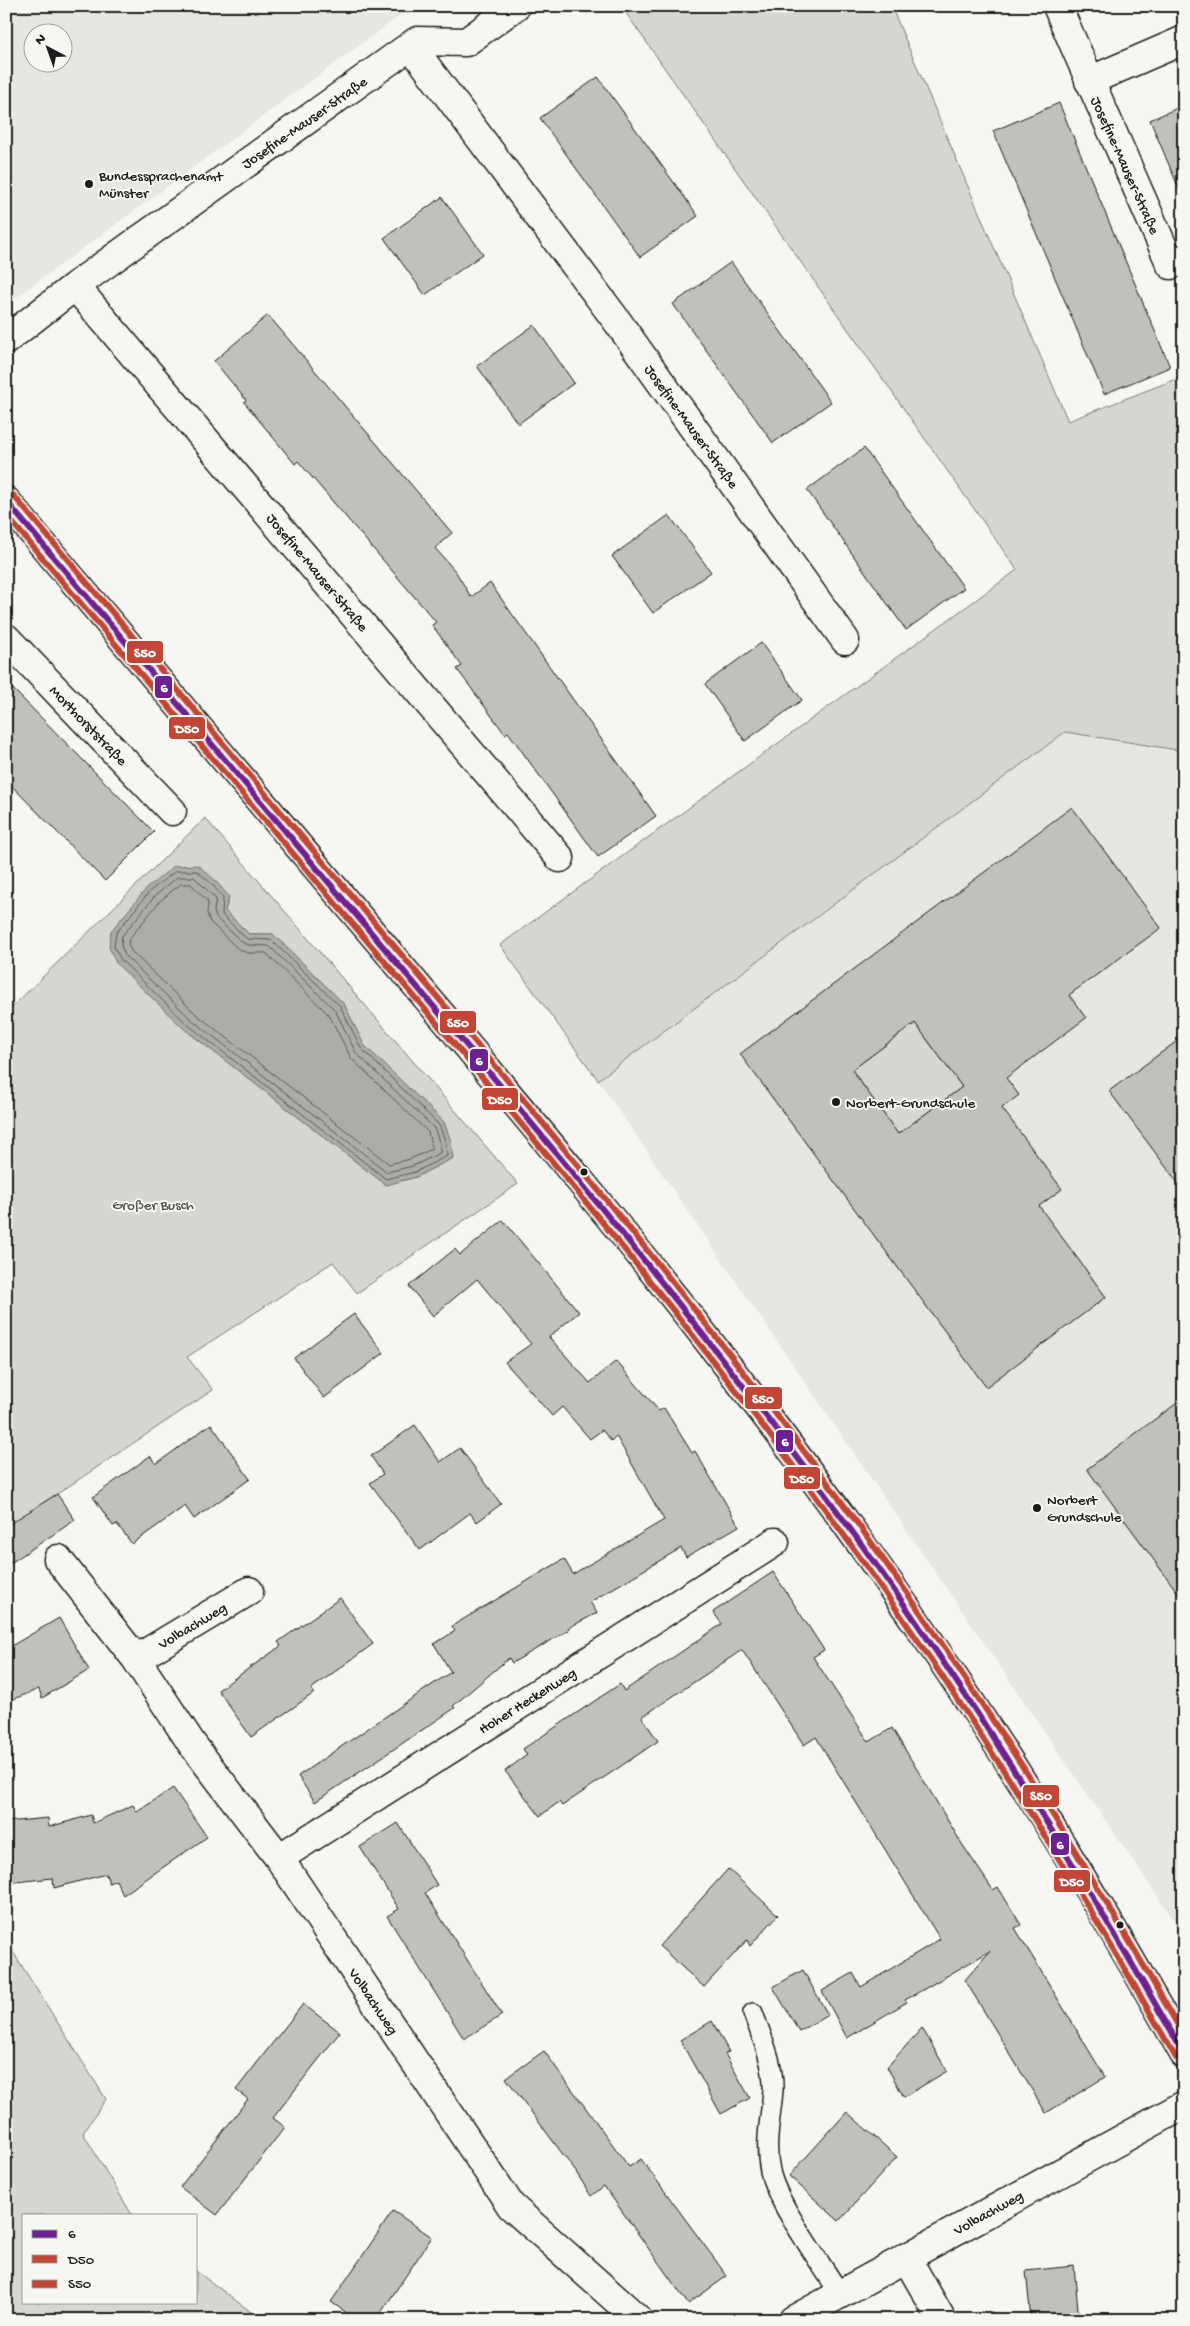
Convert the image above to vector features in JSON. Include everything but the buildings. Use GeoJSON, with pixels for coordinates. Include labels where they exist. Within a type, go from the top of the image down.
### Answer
{"type":"FeatureCollection","features":[{"type":"Feature","properties":{"kind":"street","name":"Josefine-Mauser-Straße"},"geometry":{"type":"LineString","coordinates":[[6,340],[76,286],[417,41],[466,42],[516,6]]}},
{"type":"Feature","properties":{"kind":"street","name":"Josefine-Mauser-Straße"},"geometry":{"type":"LineString","coordinates":[[1057,6],[1088,81],[1171,265],[1184,259]]}},
{"type":"Feature","properties":{"kind":"street","name":"Josefine-Mauser-Straße"},"geometry":{"type":"LineString","coordinates":[[1088,81],[1184,40]]}},
{"type":"Feature","properties":{"kind":"street","name":"Josefine-Mauser-Straße"},"geometry":{"type":"LineString","coordinates":[[411,46],[617,321],[845,640]]}},
{"type":"Feature","properties":{"kind":"street","name":"Josefine-Mauser-Straße"},"geometry":{"type":"LineString","coordinates":[[76,286],[560,858]]}},
{"type":"Feature","properties":{"kind":"street"},"geometry":{"type":"LineString","coordinates":[[6,501],[512,1099],[667,1288],[749,1393],[908,1610],[984,1723],[1041,1812],[1184,2054]]}},
{"type":"Feature","properties":{"kind":"street","name":"Morthorststraße"},"geometry":{"type":"LineString","coordinates":[[6,638],[172,811]]}},
{"type":"Feature","properties":{"kind":"street","name":"Hoher Heckenweg"},"geometry":{"type":"LineString","coordinates":[[278,1858],[775,1542]]}},
{"type":"Feature","properties":{"kind":"street","name":"Volbachweg"},"geometry":{"type":"LineString","coordinates":[[58,1559],[136,1659],[192,1744],[278,1858],[511,2206],[639,2320]]}},
{"type":"Feature","properties":{"kind":"street","name":"Volbachweg"},"geometry":{"type":"LineString","coordinates":[[136,1659],[249,1591]]}},
{"type":"Feature","properties":{"kind":"street","name":"Volbachweg"},"geometry":{"type":"LineString","coordinates":[[793,2320],[906,2256],[1184,2105]]}},
{"type":"Feature","properties":{"kind":"street"},"geometry":{"type":"LineString","coordinates":[[906,2256],[942,2320]]}},
{"type":"Feature","properties":{"kind":"lane"},"geometry":{"type":"LineString","coordinates":[[753,2013],[771,2064],[773,2089],[768,2149],[770,2170],[788,2209],[840,2294]]}},
{"type":"Feature","properties":{"kind":"shaded area","name":"Bundessprachenamt Münster"},"geometry":{"type":"Polygon","coordinates":[[[6,6],[413,6],[6,305],[6,6]]]}},
{"type":"Feature","properties":{"kind":"shaded area","name":"Norbert Grundschule"},"geometry":{"type":"Polygon","coordinates":[[[1065,732],[1184,751],[1184,1935],[598,1080],[1065,732]]]}},
{"type":"Feature","properties":{"kind":"green space"},"geometry":{"type":"Polygon","coordinates":[[[621,6],[891,6],[1068,421],[1184,376],[1184,751],[1065,732],[598,1080],[500,945],[1017,570],[621,6]]]}},
{"type":"Feature","properties":{"kind":"green space","name":"Großer Busch"},"geometry":{"type":"Polygon","coordinates":[[[205,818],[518,1184],[357,1293],[333,1262],[187,1357],[213,1390],[6,1528],[6,1013],[205,818]],[[229,897],[124,917],[111,931],[183,1028],[386,1185],[416,1177],[453,1158],[444,1122],[364,1045],[344,1004],[273,934],[249,934],[225,911],[229,897]]]}},
{"type":"Feature","properties":{"kind":"green space"},"geometry":{"type":"Polygon","coordinates":[[[915,1023],[962,1087],[898,1134],[852,1070],[915,1023]]]}},
{"type":"Feature","properties":{"kind":"green space"},"geometry":{"type":"Polygon","coordinates":[[[6,1941],[106,2099],[83,2133],[131,2214],[22,2214],[22,2304],[198,2304],[198,2272],[262,2320],[6,2320],[6,1941]]]}},
{"type":"Feature","properties":{"kind":"water"},"geometry":{"type":"Polygon","coordinates":[[[198,865],[216,881],[229,897],[225,911],[249,934],[273,934],[344,1004],[364,1045],[444,1122],[451,1141],[453,1158],[416,1177],[386,1185],[183,1028],[116,963],[109,947],[111,931],[147,888],[174,866],[198,865]]]}},
{"type":"Feature","properties":{"kind":"transit line","name":"S50"},"geometry":{"type":"LineString","coordinates":[[13,495],[572,1158],[754,1386],[871,1542],[995,1723],[1111,1909],[1184,2036]]}},
{"type":"Feature","properties":{"kind":"transit line","name":"6"},"geometry":{"type":"LineString","coordinates":[[6,501],[567,1166],[689,1316],[807,1470],[907,1609],[991,1733],[1109,1924],[1184,2054]]}},
{"type":"Feature","properties":{"kind":"transit line","name":"D50"},"geometry":{"type":"LineString","coordinates":[[6,515],[572,1185],[689,1331],[804,1480],[902,1617],[984,1740],[1102,1930],[1176,2058]]}},
{"type":"Feature","properties":{"kind":"place","name":"Bundessprachenamt Münster"},"geometry":{"type":"Point","coordinates":[89,184]}},
{"type":"Feature","properties":{"kind":"place","name":"Norbert-Grundschule"},"geometry":{"type":"Point","coordinates":[836,1102]}},
{"type":"Feature","properties":{"kind":"place","name":"Norbert Grundschule"},"geometry":{"type":"Point","coordinates":[1037,1508]}}]}
